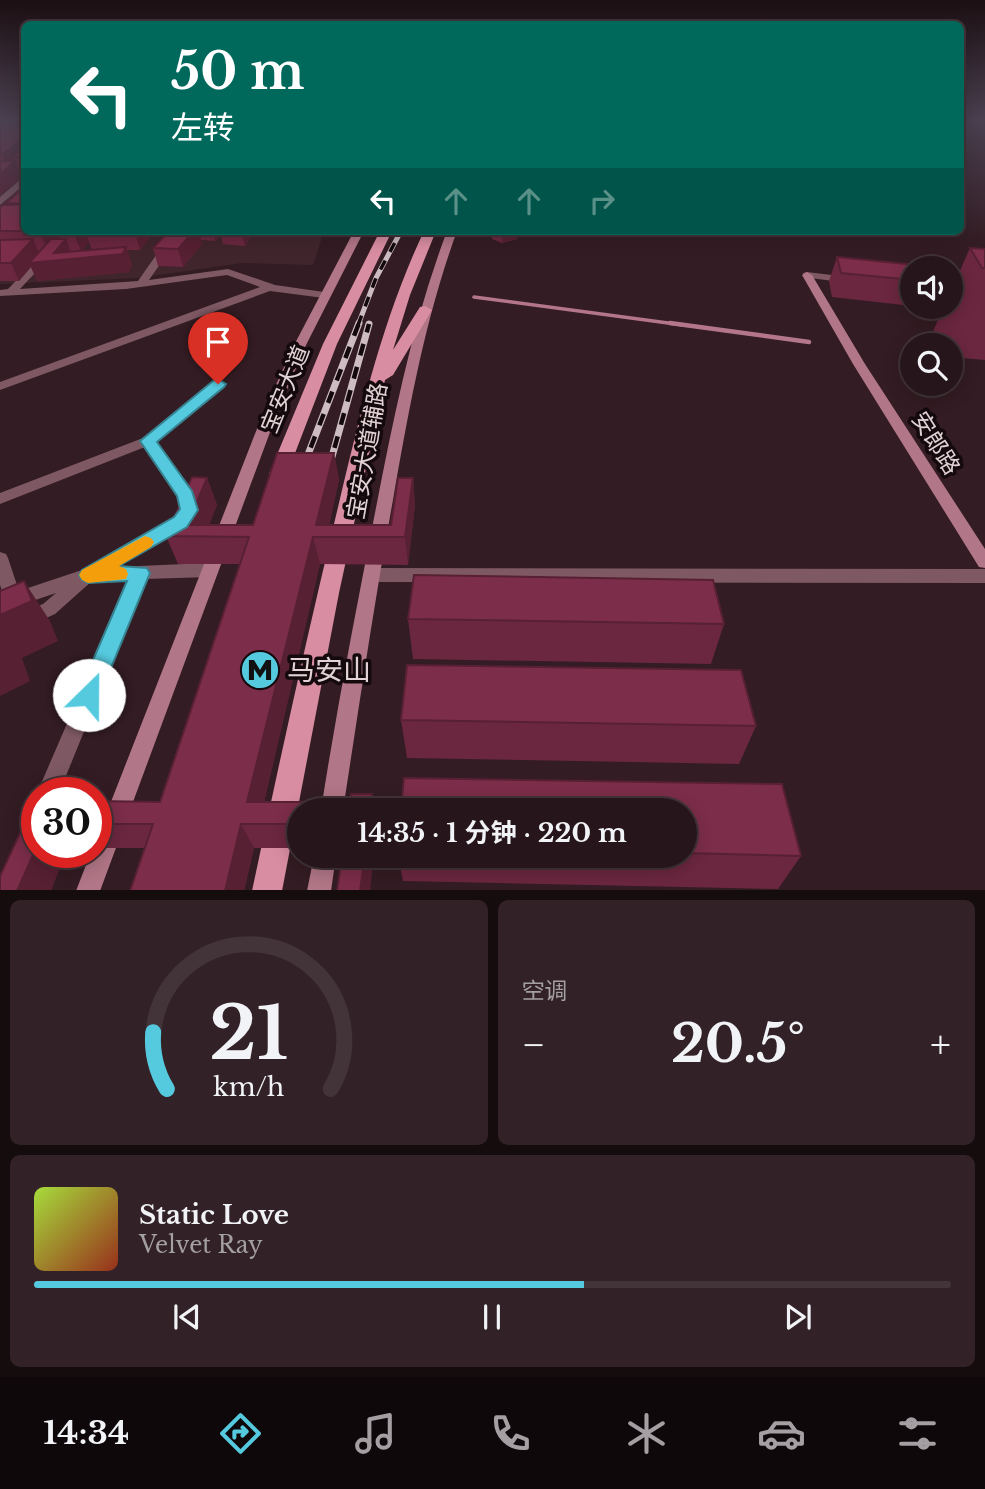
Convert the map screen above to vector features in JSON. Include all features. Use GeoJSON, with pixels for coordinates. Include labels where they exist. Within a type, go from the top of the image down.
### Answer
{"type":"FeatureCollection","features":[{"type":"Feature","properties":{"kind":"main road"},"geometry":{"type":"LineString","coordinates":[[88,890],[269,416],[324,295],[357,235]]}},
{"type":"Feature","properties":{"kind":"main road","name":"宝安大道"},"geometry":{"type":"LineString","coordinates":[[272,492],[293,430],[330,344],[384,235]]}},
{"type":"Feature","properties":{"kind":"main road"},"geometry":{"type":"LineString","coordinates":[[267,890],[326,598],[374,393],[387,342],[428,235]]}},
{"type":"Feature","properties":{"kind":"main road","name":"宝安大道辅路"},"geometry":{"type":"LineString","coordinates":[[334,798],[410,362],[451,235]]}},
{"type":"Feature","properties":{"kind":"main road","name":"安郎路"},"geometry":{"type":"LineString","coordinates":[[807,275],[859,364],[985,562]]}},
{"type":"Feature","properties":{"kind":"main road"},"geometry":{"type":"LineString","coordinates":[[374,393],[425,310]]}},
{"type":"Feature","properties":{"kind":"main road"},"geometry":{"type":"LineString","coordinates":[[319,890],[323,868]]}},
{"type":"Feature","properties":{"kind":"street"},"geometry":{"type":"LineString","coordinates":[[0,202],[21,184]]}},
{"type":"Feature","properties":{"kind":"street"},"geometry":{"type":"LineString","coordinates":[[6,293],[65,235]]}},
{"type":"Feature","properties":{"kind":"street"},"geometry":{"type":"LineString","coordinates":[[141,284],[175,235]]}},
{"type":"Feature","properties":{"kind":"street"},"geometry":{"type":"LineString","coordinates":[[6,293],[141,284],[228,272],[270,287],[324,295]]}},
{"type":"Feature","properties":{"kind":"street"},"geometry":{"type":"LineString","coordinates":[[807,275],[859,281]]}},
{"type":"Feature","properties":{"kind":"street"},"geometry":{"type":"LineString","coordinates":[[0,386],[270,287]]}},
{"type":"Feature","properties":{"kind":"street"},"geometry":{"type":"LineString","coordinates":[[0,499],[148,441],[218,384]]}},
{"type":"Feature","properties":{"kind":"street"},"geometry":{"type":"LineString","coordinates":[[0,631],[49,609],[88,575],[180,522],[189,510],[186,495],[148,441]]}},
{"type":"Feature","properties":{"kind":"street"},"geometry":{"type":"LineString","coordinates":[[0,558],[7,602],[88,575],[209,570]]}},
{"type":"Feature","properties":{"kind":"street"},"geometry":{"type":"LineString","coordinates":[[55,777],[140,573]]}},
{"type":"Feature","properties":{"kind":"street"},"geometry":{"type":"LineString","coordinates":[[371,575],[985,576]]}},
{"type":"Feature","properties":{"kind":"shaded area"},"geometry":{"type":"Polygon","coordinates":[[[0,162],[21,162],[21,235],[323,235],[313,265],[242,263],[137,278],[0,284],[0,162]]]}},
{"type":"Feature","properties":{"kind":"building"},"geometry":{"type":"Polygon","coordinates":[[[1,162],[14,162],[0,174],[1,162]]]}},
{"type":"Feature","properties":{"kind":"building"},"geometry":{"type":"Polygon","coordinates":[[[21,190],[21,204],[6,203],[21,190]]]}},
{"type":"Feature","properties":{"kind":"building"},"geometry":{"type":"Polygon","coordinates":[[[21,204],[21,231],[0,231],[0,207],[21,204]]]}},
{"type":"Feature","properties":{"kind":"building"},"geometry":{"type":"Polygon","coordinates":[[[165,235],[190,235],[178,249],[153,248],[165,235]]]}},
{"type":"Feature","properties":{"kind":"building"},"geometry":{"type":"Polygon","coordinates":[[[33,239],[11,263],[0,263],[0,240],[33,239]]]}},
{"type":"Feature","properties":{"kind":"building"},"geometry":{"type":"Polygon","coordinates":[[[51,239],[66,239],[54,253],[126,247],[123,254],[29,263],[51,239]]]}},
{"type":"Feature","properties":{"kind":"building"},"geometry":{"type":"Polygon","coordinates":[[[970,248],[985,249],[985,268],[982,268],[970,248]]]}},
{"type":"Feature","properties":{"kind":"building"},"geometry":{"type":"Polygon","coordinates":[[[837,257],[900,263],[900,279],[841,273],[837,257]]]}},
{"type":"Feature","properties":{"kind":"building"},"geometry":{"type":"Polygon","coordinates":[[[277,453],[334,453],[316,525],[391,525],[398,478],[413,478],[405,537],[313,537],[247,802],[287,802],[287,824],[241,824],[225,890],[130,890],[153,824],[112,824],[112,801],[160,802],[249,537],[166,536],[192,477],[207,478],[187,525],[253,525],[277,453]]]}},
{"type":"Feature","properties":{"kind":"building"},"geometry":{"type":"Polygon","coordinates":[[[414,575],[713,580],[724,624],[408,619],[414,575]]]}},
{"type":"Feature","properties":{"kind":"building"},"geometry":{"type":"Polygon","coordinates":[[[24,581],[32,601],[0,615],[0,591],[24,581]]]}},
{"type":"Feature","properties":{"kind":"building"},"geometry":{"type":"Polygon","coordinates":[[[407,665],[741,670],[756,726],[401,720],[407,665]]]}},
{"type":"Feature","properties":{"kind":"building"},"geometry":{"type":"Polygon","coordinates":[[[404,778],[782,784],[801,856],[697,853],[697,798],[402,798],[404,778]]]}},
{"type":"Feature","properties":{"kind":"building"},"geometry":{"type":"Polygon","coordinates":[[[351,794],[372,794],[372,798],[350,798],[351,794]]]}},
{"type":"Feature","properties":{"kind":"building"},"geometry":{"type":"Polygon","coordinates":[[[21,831],[21,868],[27,868],[17,890],[0,890],[0,876],[21,831]]]}},
{"type":"Feature","properties":{"kind":"building"},"geometry":{"type":"Polygon","coordinates":[[[340,868],[363,868],[360,890],[337,890],[340,868]]]}},
{"type":"Feature","properties":{"kind":"waterway"},"geometry":{"type":"LineString","coordinates":[[474,297],[683,325]]}},
{"type":"Feature","properties":{"kind":"waterway"},"geometry":{"type":"LineString","coordinates":[[670,323],[809,342]]}},
{"type":"Feature","properties":{"kind":"railway"},"geometry":{"type":"LineString","coordinates":[[358,325],[376,278],[399,235]]}},
{"type":"Feature","properties":{"kind":"railway"},"geometry":{"type":"LineString","coordinates":[[302,470],[359,323]]}},
{"type":"Feature","properties":{"kind":"railway"},"geometry":{"type":"LineString","coordinates":[[328,471],[369,324]]}},
{"type":"Feature","properties":{"kind":"slow traffic"},"geometry":{"type":"LineString","coordinates":[[119,574],[88,575],[145,542]]}},
{"type":"Feature","properties":{"kind":"place","name":"马安山"},"geometry":{"type":"Point","coordinates":[260,670]}},
{"type":"Feature","properties":{"kind":"route"},"geometry":{"type":"LineString","coordinates":[[89,695],[140,573],[88,575],[180,522],[189,510],[186,495],[148,441],[159,435],[218,384]]}}]}
